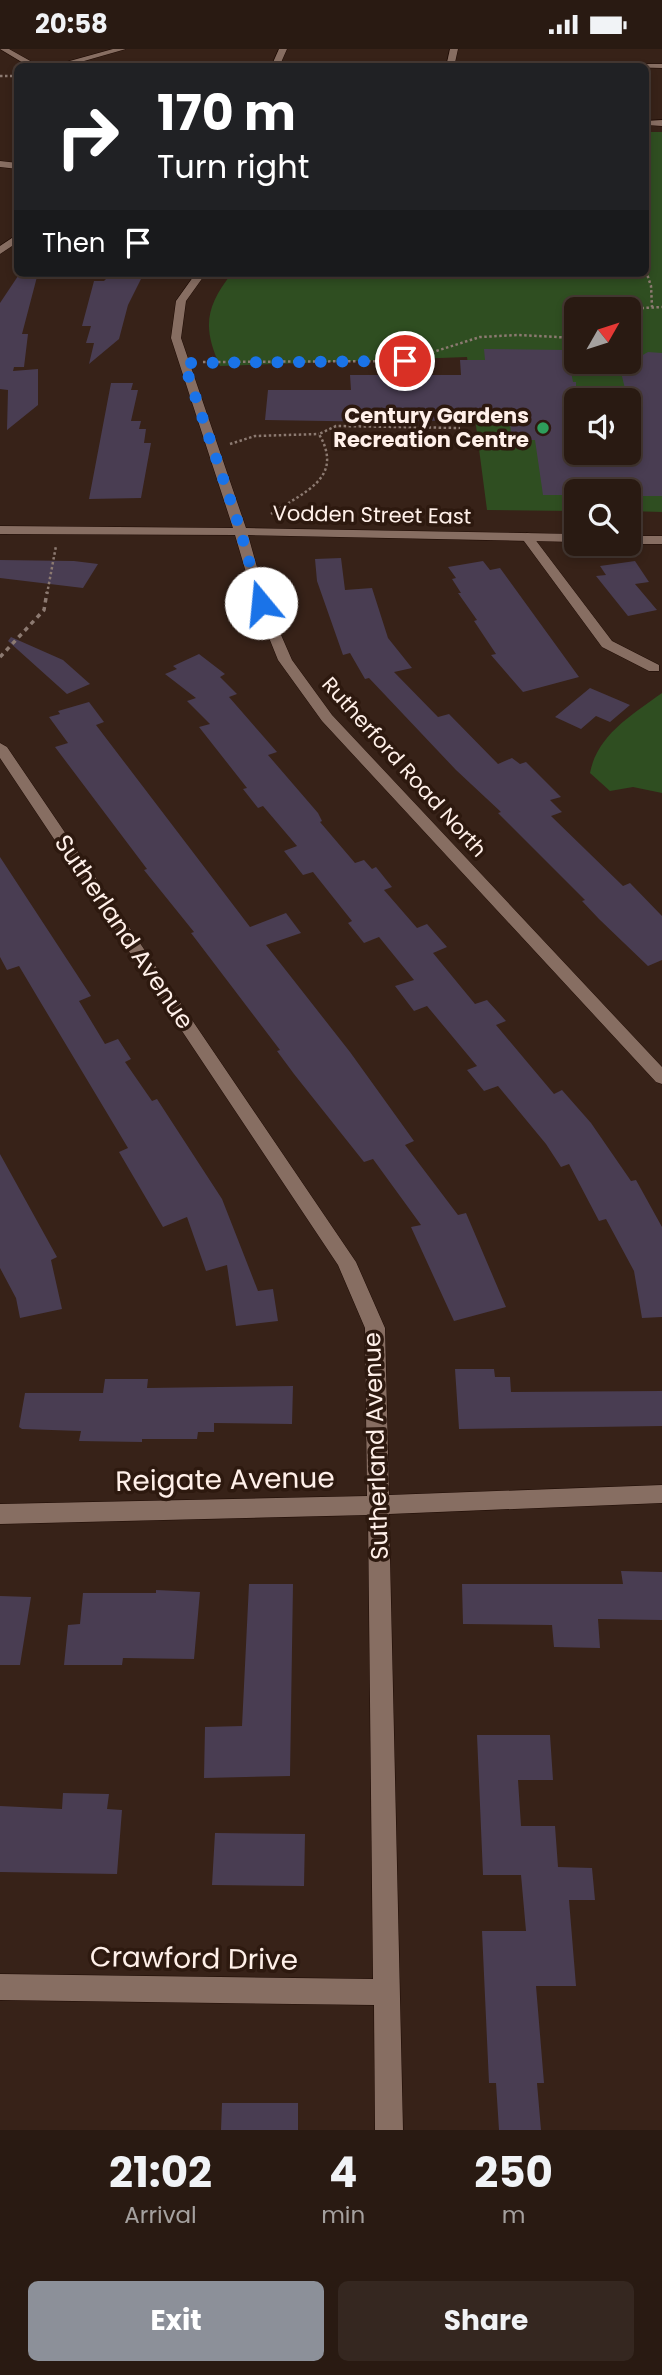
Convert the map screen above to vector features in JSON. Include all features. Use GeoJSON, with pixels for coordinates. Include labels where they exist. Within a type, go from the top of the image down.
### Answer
{"type":"FeatureCollection","features":[{"type":"Feature","properties":{"kind":"street"},"geometry":{"type":"LineString","coordinates":[[4,49],[30,63]]}},
{"type":"Feature","properties":{"kind":"street"},"geometry":{"type":"LineString","coordinates":[[68,63],[122,49]]}},
{"type":"Feature","properties":{"kind":"street"},"geometry":{"type":"LineString","coordinates":[[0,251],[9,241]]}},
{"type":"Feature","properties":{"kind":"street","name":"Rutherford Road North"},"geometry":{"type":"LineString","coordinates":[[198,277],[181,301],[176,338],[261,603],[285,660],[327,718],[662,1078]]}},
{"type":"Feature","properties":{"kind":"street","name":"Vodden Street East"},"geometry":{"type":"LineString","coordinates":[[0,530],[564,538]]}},
{"type":"Feature","properties":{"kind":"street"},"geometry":{"type":"LineString","coordinates":[[527,537],[607,644],[654,668]]}},
{"type":"Feature","properties":{"kind":"street"},"geometry":{"type":"LineString","coordinates":[[641,540],[662,540]]}},
{"type":"Feature","properties":{"kind":"street","name":"Sutherland Avenue"},"geometry":{"type":"LineString","coordinates":[[0,747],[346,1262],[375,1328],[389,2130]]}},
{"type":"Feature","properties":{"kind":"street","name":"Reigate Avenue"},"geometry":{"type":"LineString","coordinates":[[0,1514],[379,1505],[662,1494]]}},
{"type":"Feature","properties":{"kind":"street","name":"Crawford Drive"},"geometry":{"type":"LineString","coordinates":[[0,1987],[387,1992]]}},
{"type":"Feature","properties":{"kind":"path"},"geometry":{"type":"LineString","coordinates":[[648,277],[652,307]]}},
{"type":"Feature","properties":{"kind":"path"},"geometry":{"type":"LineString","coordinates":[[641,311],[662,307]]}},
{"type":"Feature","properties":{"kind":"path"},"geometry":{"type":"LineString","coordinates":[[184,363],[405,361],[480,337],[519,335],[564,337]]}},
{"type":"Feature","properties":{"kind":"path"},"geometry":{"type":"LineString","coordinates":[[213,449],[254,436],[319,434],[336,426],[460,428]]}},
{"type":"Feature","properties":{"kind":"path"},"geometry":{"type":"LineString","coordinates":[[240,532],[323,478],[328,471],[330,453],[319,434]]}},
{"type":"Feature","properties":{"kind":"path"},"geometry":{"type":"LineString","coordinates":[[0,657],[44,610],[59,531]]}},
{"type":"Feature","properties":{"kind":"green space"},"geometry":{"type":"Polygon","coordinates":[[[649,132],[662,132],[662,512],[641,511],[641,479],[564,479],[564,511],[487,510],[467,357],[220,366],[209,328],[212,307],[229,277],[649,277],[649,132]]]}},
{"type":"Feature","properties":{"kind":"green space"},"geometry":{"type":"Polygon","coordinates":[[[662,693],[662,793],[633,787],[610,791],[590,773],[600,747],[618,727],[662,693]]]}},
{"type":"Feature","properties":{"kind":"building"},"geometry":{"type":"Polygon","coordinates":[[[17,277],[37,277],[22,334],[28,334],[24,367],[14,367],[13,371],[38,369],[38,405],[7,430],[8,390],[0,389],[0,303],[17,277]]]}},
{"type":"Feature","properties":{"kind":"building"},"geometry":{"type":"Polygon","coordinates":[[[108,277],[142,277],[128,305],[119,339],[89,364],[94,343],[86,343],[91,326],[82,326],[94,281],[104,281],[108,277]]]}},
{"type":"Feature","properties":{"kind":"building"},"geometry":{"type":"Polygon","coordinates":[[[484,349],[564,350],[564,375],[572,375],[576,388],[564,388],[564,465],[641,465],[641,388],[625,388],[622,375],[640,375],[641,356],[648,352],[662,353],[662,496],[641,496],[641,479],[564,479],[564,495],[543,495],[535,440],[512,440],[509,415],[461,415],[462,420],[388,422],[265,420],[268,390],[351,390],[350,375],[461,375],[460,360],[485,360],[484,349]]]}},
{"type":"Feature","properties":{"kind":"building"},"geometry":{"type":"Polygon","coordinates":[[[111,383],[133,383],[131,390],[138,390],[131,421],[141,421],[139,429],[146,429],[144,443],[151,443],[141,498],[89,499],[111,383]]]}},
{"type":"Feature","properties":{"kind":"building"},"geometry":{"type":"Polygon","coordinates":[[[341,558],[345,590],[372,588],[388,638],[412,668],[394,672],[438,717],[449,714],[498,764],[512,758],[520,764],[526,762],[561,797],[550,800],[562,812],[551,816],[623,886],[630,883],[662,916],[662,960],[648,966],[599,919],[582,901],[585,900],[369,678],[365,679],[350,653],[343,655],[317,581],[315,559],[341,558]]]}},
{"type":"Feature","properties":{"kind":"building"},"geometry":{"type":"Polygon","coordinates":[[[0,560],[98,564],[83,588],[0,578],[0,560]]]}},
{"type":"Feature","properties":{"kind":"building"},"geometry":{"type":"Polygon","coordinates":[[[483,561],[490,570],[500,568],[579,677],[523,692],[491,655],[496,654],[458,593],[461,593],[452,579],[456,578],[448,567],[483,561]]]}},
{"type":"Feature","properties":{"kind":"building"},"geometry":{"type":"Polygon","coordinates":[[[635,561],[649,582],[635,584],[657,610],[628,616],[596,576],[606,575],[600,566],[635,561]]]}},
{"type":"Feature","properties":{"kind":"building"},"geometry":{"type":"Polygon","coordinates":[[[11,637],[63,660],[90,684],[67,694],[8,641],[11,637]]]}},
{"type":"Feature","properties":{"kind":"building"},"geometry":{"type":"Polygon","coordinates":[[[199,654],[225,674],[220,677],[237,694],[229,697],[277,752],[268,755],[318,813],[322,821],[320,822],[355,863],[364,860],[372,869],[376,867],[392,887],[384,890],[417,928],[427,924],[447,947],[433,953],[475,1004],[487,1000],[506,1021],[496,1025],[554,1094],[562,1090],[591,1123],[631,1181],[636,1180],[662,1227],[662,1317],[642,1318],[634,1271],[606,1219],[599,1221],[569,1164],[561,1167],[546,1144],[498,1086],[484,1091],[467,1070],[477,1066],[427,1006],[414,1011],[395,986],[414,980],[379,937],[364,943],[348,923],[352,921],[313,872],[303,875],[284,851],[297,846],[263,806],[258,808],[243,789],[247,788],[199,727],[210,724],[187,701],[196,698],[165,674],[177,669],[173,666],[199,654]]]}},
{"type":"Feature","properties":{"kind":"building"},"geometry":{"type":"Polygon","coordinates":[[[590,688],[630,705],[610,722],[596,716],[581,729],[555,717],[590,688]]]}},
{"type":"Feature","properties":{"kind":"building"},"geometry":{"type":"Polygon","coordinates":[[[89,702],[104,722],[96,725],[250,927],[286,913],[301,933],[266,945],[350,1052],[414,1141],[405,1145],[458,1215],[466,1213],[506,1307],[454,1321],[411,1227],[421,1225],[373,1159],[364,1162],[294,1074],[277,1051],[280,1050],[191,933],[194,932],[144,870],[147,869],[55,747],[68,743],[49,717],[60,714],[58,711],[89,702]]]}},
{"type":"Feature","properties":{"kind":"building"},"geometry":{"type":"Polygon","coordinates":[[[0,857],[91,996],[79,1001],[105,1044],[118,1039],[131,1059],[125,1062],[152,1101],[157,1099],[222,1199],[258,1291],[273,1289],[278,1321],[236,1326],[227,1265],[206,1271],[187,1217],[163,1227],[119,1152],[128,1148],[19,966],[7,970],[0,957],[0,857]]]}},
{"type":"Feature","properties":{"kind":"building"},"geometry":{"type":"Polygon","coordinates":[[[0,1154],[57,1257],[51,1260],[62,1309],[20,1318],[16,1298],[0,1268],[0,1154]]]}},
{"type":"Feature","properties":{"kind":"building"},"geometry":{"type":"Polygon","coordinates":[[[455,1369],[494,1369],[495,1377],[510,1377],[511,1392],[662,1391],[662,1426],[459,1429],[455,1369]]]}},
{"type":"Feature","properties":{"kind":"building"},"geometry":{"type":"Polygon","coordinates":[[[105,1379],[148,1379],[147,1388],[293,1386],[292,1424],[214,1423],[214,1432],[198,1432],[197,1439],[142,1439],[142,1442],[79,1441],[81,1431],[19,1427],[25,1393],[103,1393],[105,1379]]]}},
{"type":"Feature","properties":{"kind":"building"},"geometry":{"type":"Polygon","coordinates":[[[621,1571],[662,1572],[662,1620],[598,1619],[600,1648],[554,1647],[552,1625],[463,1624],[462,1584],[623,1584],[621,1571]]]}},
{"type":"Feature","properties":{"kind":"building"},"geometry":{"type":"Polygon","coordinates":[[[249,1584],[293,1584],[290,1776],[204,1778],[205,1727],[242,1726],[249,1584]]]}},
{"type":"Feature","properties":{"kind":"building"},"geometry":{"type":"Polygon","coordinates":[[[156,1590],[200,1592],[194,1659],[123,1658],[122,1665],[64,1665],[68,1625],[80,1624],[83,1593],[156,1593],[156,1590]]]}},
{"type":"Feature","properties":{"kind":"building"},"geometry":{"type":"Polygon","coordinates":[[[0,1596],[31,1597],[20,1665],[0,1665],[0,1596]]]}},
{"type":"Feature","properties":{"kind":"building"},"geometry":{"type":"Polygon","coordinates":[[[477,1735],[550,1735],[553,1780],[518,1780],[521,1826],[555,1826],[558,1867],[592,1868],[595,1900],[569,1900],[576,1986],[536,1986],[544,2083],[537,2083],[541,2130],[499,2130],[496,2083],[489,2083],[482,1931],[526,1931],[521,1875],[483,1875],[477,1735]]]}},
{"type":"Feature","properties":{"kind":"building"},"geometry":{"type":"Polygon","coordinates":[[[63,1793],[109,1794],[107,1809],[122,1810],[117,1874],[0,1872],[0,1806],[62,1809],[63,1793]]]}},
{"type":"Feature","properties":{"kind":"building"},"geometry":{"type":"Polygon","coordinates":[[[215,1833],[305,1834],[304,1886],[212,1885],[215,1833]]]}},
{"type":"Feature","properties":{"kind":"building"},"geometry":{"type":"Polygon","coordinates":[[[222,2103],[298,2103],[298,2130],[221,2130],[222,2103]]]}},
{"type":"Feature","properties":{"kind":"place","name":"Century Gardens Recreation Centre"},"geometry":{"type":"Point","coordinates":[543,428]}},
{"type":"Feature","properties":{"kind":"route"},"geometry":{"type":"LineString","coordinates":[[261,603],[239,526],[184,363],[405,361]]}}]}
